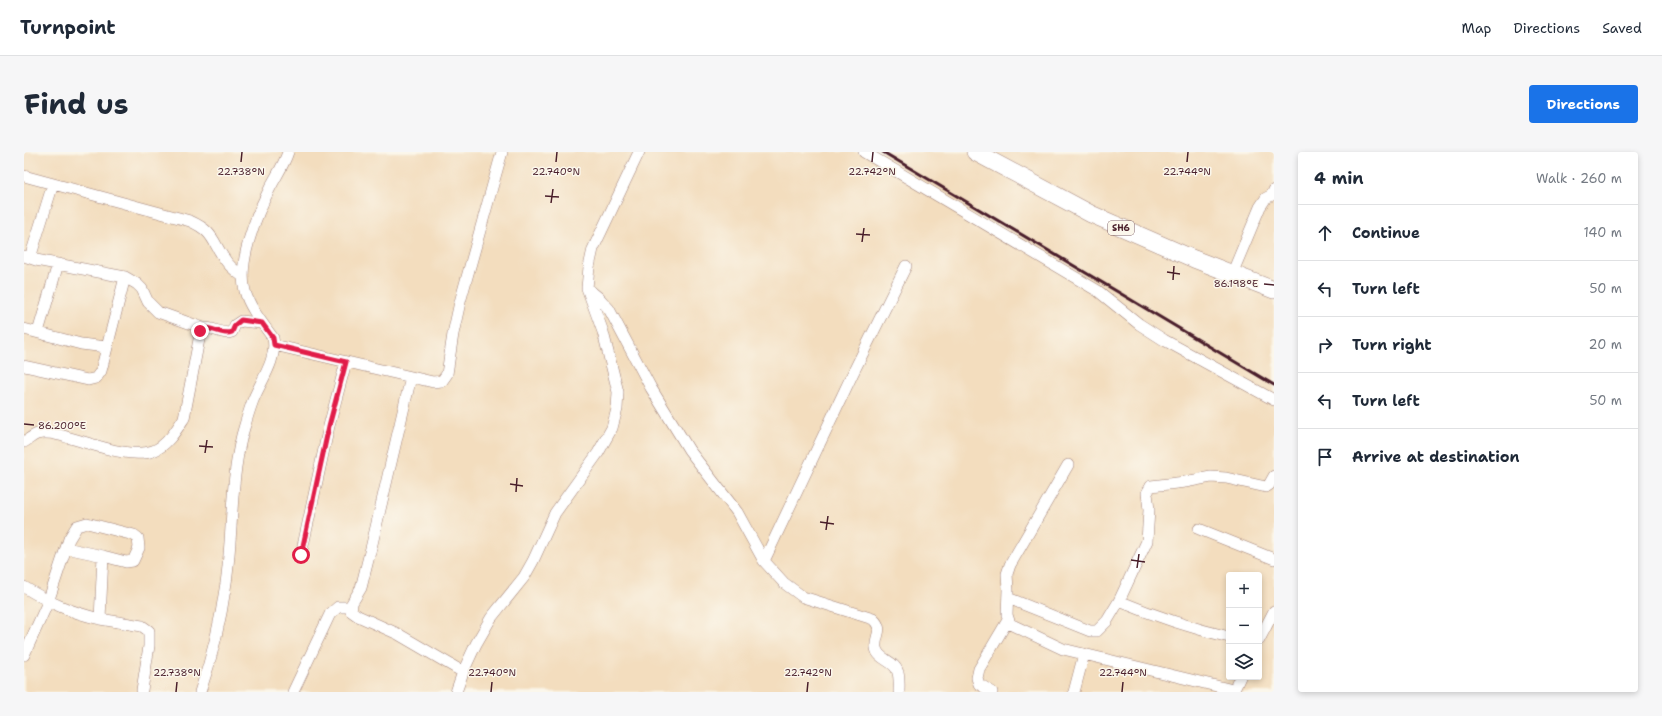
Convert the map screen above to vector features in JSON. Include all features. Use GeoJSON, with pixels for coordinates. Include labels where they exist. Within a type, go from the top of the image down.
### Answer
{"type":"FeatureCollection","features":[{"type":"Feature","properties":{"kind":"main road","name":"SH6"},"geometry":{"type":"LineString","coordinates":[[979,153],[1091,214],[1232,274],[1274,290]]}},
{"type":"Feature","properties":{"kind":"street"},"geometry":{"type":"LineString","coordinates":[[200,692],[226,583],[234,488],[242,437],[252,403],[271,360],[274,345],[273,338],[262,323],[245,292],[242,270],[255,221],[270,188],[286,161],[288,152]]}},
{"type":"Feature","properties":{"kind":"street"},"geometry":{"type":"LineString","coordinates":[[274,345],[411,377],[438,382],[442,381],[447,374],[453,334],[460,302],[502,152]]}},
{"type":"Feature","properties":{"kind":"street"},"geometry":{"type":"LineString","coordinates":[[456,692],[463,672],[476,644],[491,618],[524,577],[555,513],[598,453],[612,428],[617,409],[618,392],[603,332],[587,288],[589,267],[592,249],[639,152]]}},
{"type":"Feature","properties":{"kind":"street"},"geometry":{"type":"LineString","coordinates":[[864,152],[1098,290],[1139,324],[1164,340],[1274,400]]}},
{"type":"Feature","properties":{"kind":"street"},"geometry":{"type":"LineString","coordinates":[[24,176],[118,202],[161,212],[200,225],[210,234],[225,260],[242,276]]}},
{"type":"Feature","properties":{"kind":"street"},"geometry":{"type":"LineString","coordinates":[[53,184],[27,257],[125,276],[142,289],[148,302],[158,312],[203,328],[228,333],[232,332],[235,325],[241,320],[262,323]]}},
{"type":"Feature","properties":{"kind":"street"},"geometry":{"type":"LineString","coordinates":[[1232,274],[1260,207],[1266,198],[1273,194]]}},
{"type":"Feature","properties":{"kind":"street"},"geometry":{"type":"LineString","coordinates":[[38,332],[58,264]]}},
{"type":"Feature","properties":{"kind":"street"},"geometry":{"type":"LineString","coordinates":[[764,561],[853,373],[906,266]]}},
{"type":"Feature","properties":{"kind":"street"},"geometry":{"type":"LineString","coordinates":[[24,366],[88,380],[93,380],[96,378],[101,371],[125,276]]}},
{"type":"Feature","properties":{"kind":"street"},"geometry":{"type":"LineString","coordinates":[[587,288],[609,309],[651,388],[689,450],[737,512],[764,561],[784,583],[803,597],[873,619],[879,628],[876,648],[881,657],[895,666],[898,672],[899,692]]}},
{"type":"Feature","properties":{"kind":"street"},"geometry":{"type":"LineString","coordinates":[[24,442],[36,434],[50,433],[122,452],[144,453],[154,451],[162,446],[178,428],[184,418],[200,331],[203,328]]}},
{"type":"Feature","properties":{"kind":"street"},"geometry":{"type":"LineString","coordinates":[[24,329],[81,344],[106,347]]}},
{"type":"Feature","properties":{"kind":"street"},"geometry":{"type":"LineString","coordinates":[[301,555],[329,426],[346,362]]}},
{"type":"Feature","properties":{"kind":"street"},"geometry":{"type":"LineString","coordinates":[[411,377],[372,544],[360,588],[351,607],[351,611],[358,616],[398,634],[463,672]]}},
{"type":"Feature","properties":{"kind":"street"},"geometry":{"type":"LineString","coordinates":[[992,692],[979,684],[977,678],[979,670],[1008,620],[1007,574],[1010,565],[1068,465]]}},
{"type":"Feature","properties":{"kind":"street"},"geometry":{"type":"LineString","coordinates":[[1008,598],[1090,631],[1097,631],[1107,621],[1119,601],[1147,540],[1149,510],[1147,493],[1151,486],[1211,477],[1226,478],[1266,487],[1269,485],[1274,476]]}},
{"type":"Feature","properties":{"kind":"street"},"geometry":{"type":"LineString","coordinates":[[24,655],[29,633],[48,602],[66,548],[73,530],[77,526],[87,523],[136,536],[138,538],[139,548],[133,560],[126,562],[66,548]]}},
{"type":"Feature","properties":{"kind":"street"},"geometry":{"type":"LineString","coordinates":[[1199,529],[1274,559]]}},
{"type":"Feature","properties":{"kind":"street"},"geometry":{"type":"LineString","coordinates":[[100,619],[103,556]]}},
{"type":"Feature","properties":{"kind":"street"},"geometry":{"type":"LineString","coordinates":[[24,586],[48,602],[79,614],[142,626],[149,631],[149,646],[142,690]]}},
{"type":"Feature","properties":{"kind":"street"},"geometry":{"type":"LineString","coordinates":[[1119,601],[1193,629],[1226,637]]}},
{"type":"Feature","properties":{"kind":"street"},"geometry":{"type":"LineString","coordinates":[[293,692],[330,614],[338,607],[351,607]]}},
{"type":"Feature","properties":{"kind":"street"},"geometry":{"type":"LineString","coordinates":[[1262,634],[1274,611]]}},
{"type":"Feature","properties":{"kind":"street"},"geometry":{"type":"LineString","coordinates":[[1008,620],[1015,627],[1063,649],[1233,691],[1238,680]]}},
{"type":"Feature","properties":{"kind":"street"},"geometry":{"type":"LineString","coordinates":[[1074,692],[1084,654]]}},
{"type":"Feature","properties":{"kind":"railway"},"geometry":{"type":"LineString","coordinates":[[883,152],[1274,385]]}},
{"type":"Feature","properties":{"kind":"route"},"geometry":{"type":"LineString","coordinates":[[200,331],[203,328],[207,328],[224,333],[231,333],[235,325],[241,320],[262,323],[273,338],[274,345],[346,362],[329,426],[301,555]]}}]}
